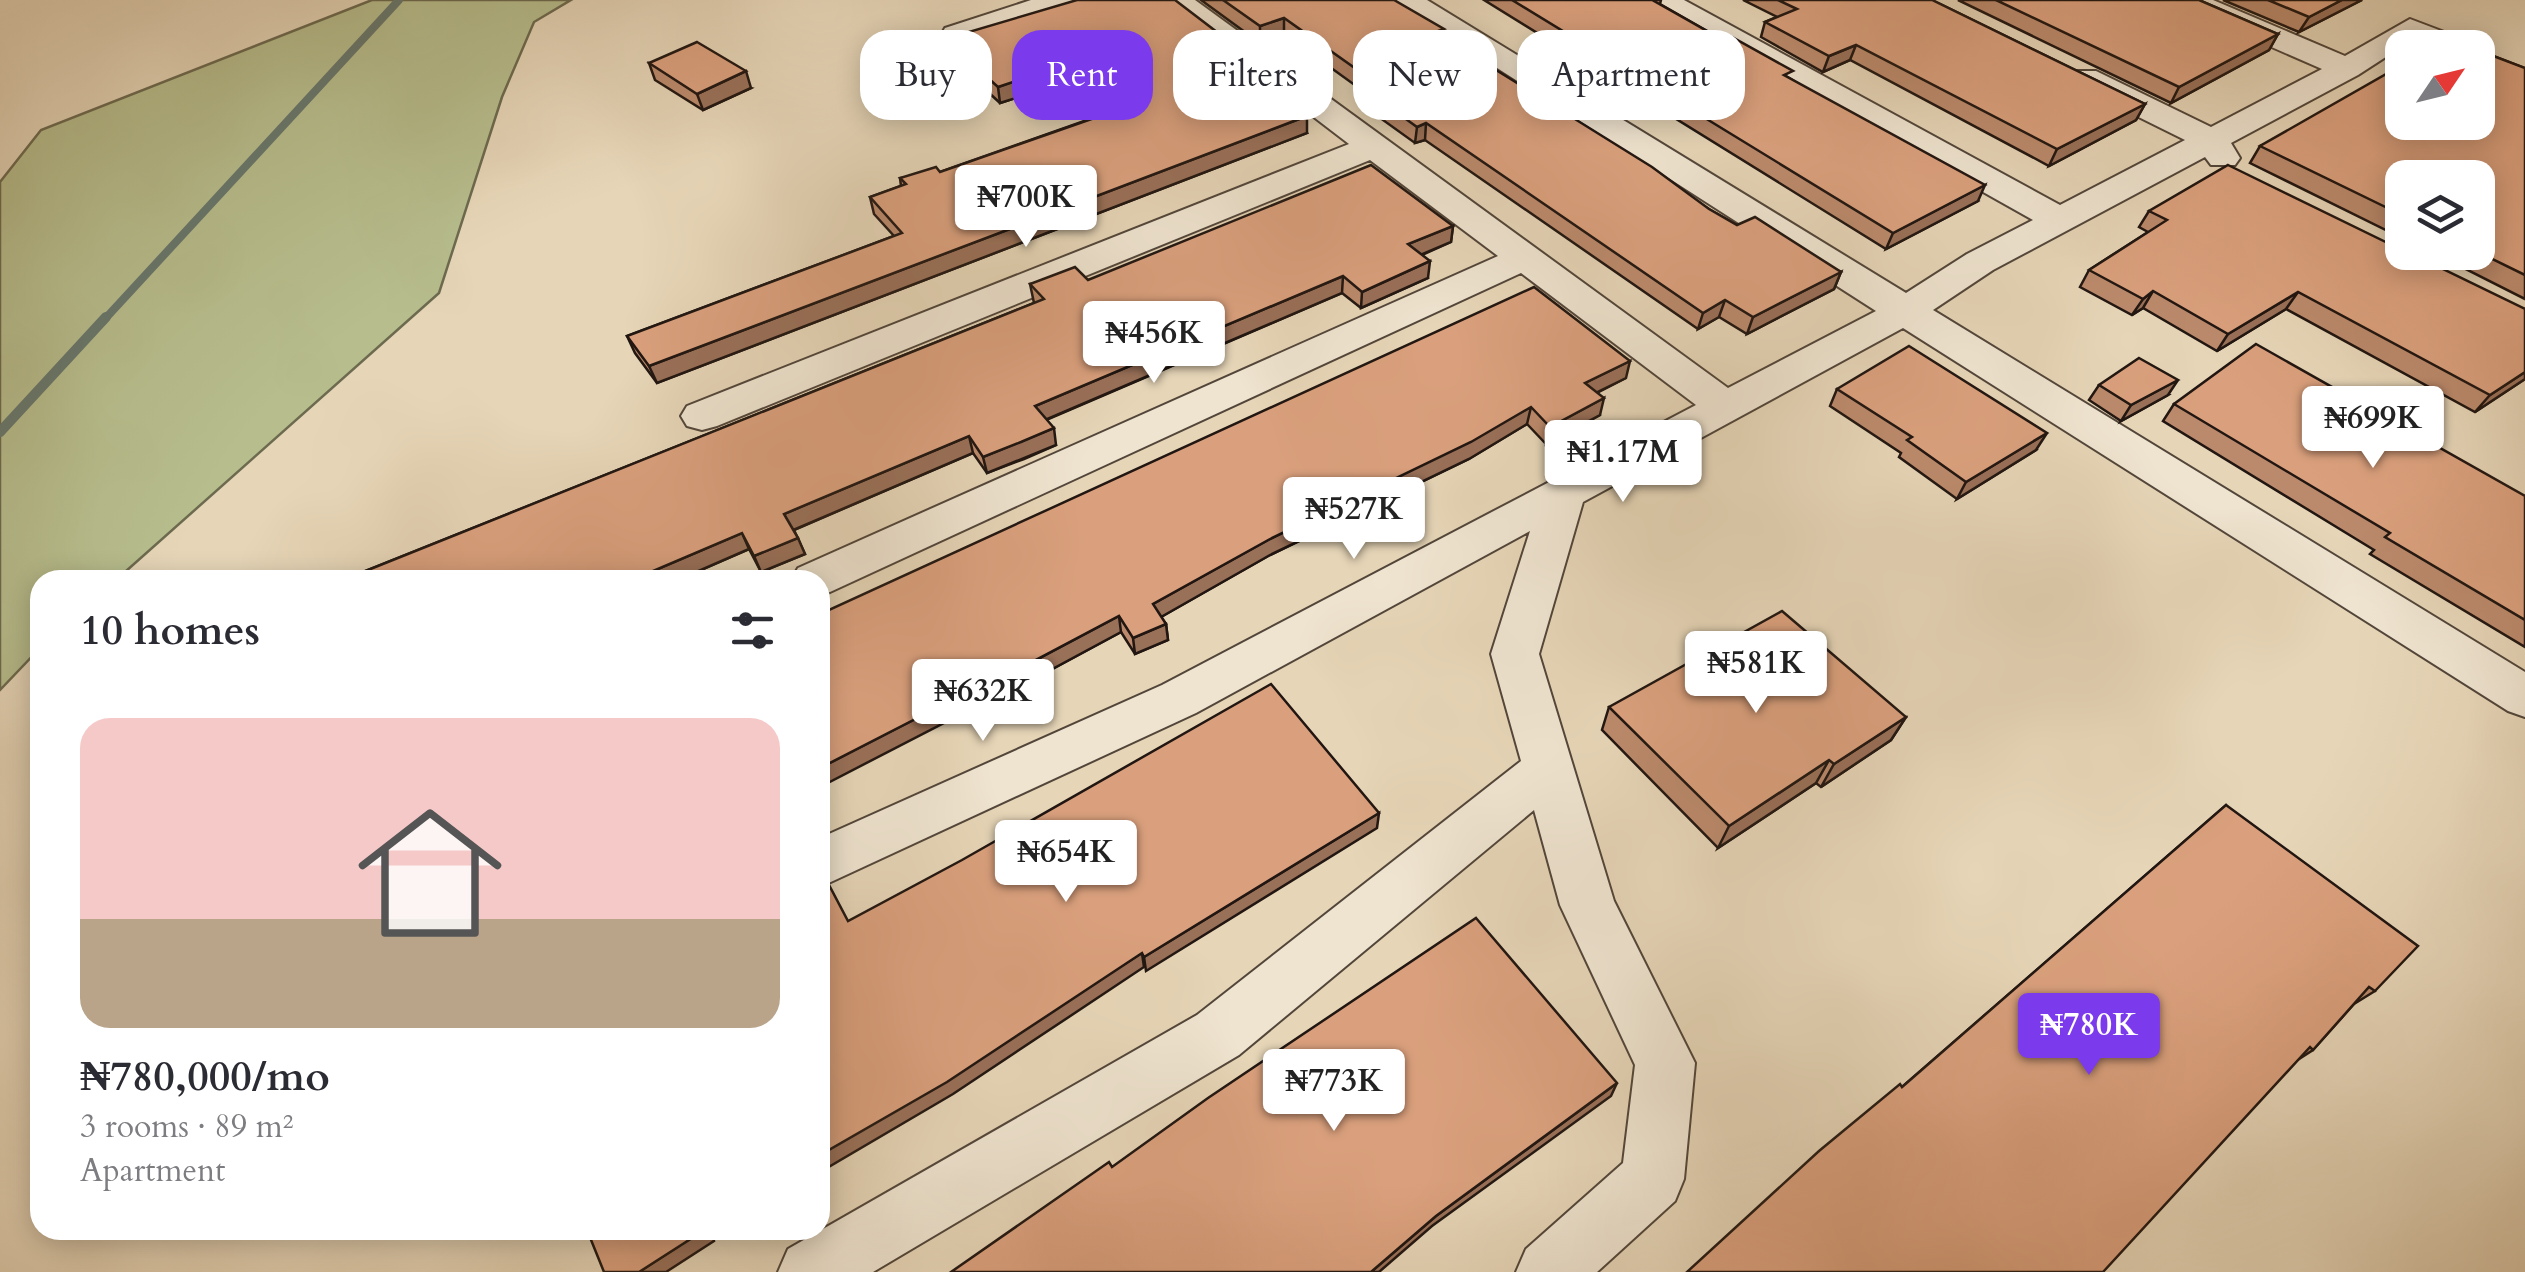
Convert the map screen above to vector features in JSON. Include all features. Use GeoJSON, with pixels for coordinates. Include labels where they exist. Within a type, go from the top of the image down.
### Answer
{"type":"FeatureCollection","features":[{"type":"Feature","properties":{"kind":"street"},"geometry":{"type":"LineString","coordinates":[[971,30],[1061,0]]}},
{"type":"Feature","properties":{"kind":"street"},"geometry":{"type":"LineString","coordinates":[[1176,0],[1726,407]]}},
{"type":"Feature","properties":{"kind":"street"},"geometry":{"type":"LineString","coordinates":[[1406,0],[2525,697]]}},
{"type":"Feature","properties":{"kind":"street"},"geometry":{"type":"LineString","coordinates":[[1662,0],[2060,220]]}},
{"type":"Feature","properties":{"kind":"street"},"geometry":{"type":"LineString","coordinates":[[2188,0],[2347,68]]}},
{"type":"Feature","properties":{"kind":"street"},"geometry":{"type":"LineString","coordinates":[[2405,30],[2422,19],[2435,30]]}},
{"type":"Feature","properties":{"kind":"street"},"geometry":{"type":"LineString","coordinates":[[830,858],[1179,699],[1903,312],[1980,262],[2347,68],[2385,43]]}},
{"type":"Feature","properties":{"kind":"street"},"geometry":{"type":"LineString","coordinates":[[2050,61],[2212,140],[2231,171],[2248,180]]}},
{"type":"Feature","properties":{"kind":"street"},"geometry":{"type":"LineString","coordinates":[[702,416],[1374,146]]}},
{"type":"Feature","properties":{"kind":"street"},"geometry":{"type":"LineString","coordinates":[[830,573],[1524,258]]}},
{"type":"Feature","properties":{"kind":"street"},"geometry":{"type":"LineString","coordinates":[[1549,1272],[1653,1178],[1665,1063],[1588,905],[1516,654],[1564,493]]}},
{"type":"Feature","properties":{"kind":"street"},"geometry":{"type":"LineString","coordinates":[[811,1272],[1218,1035],[1549,768]]}},
{"type":"Feature","properties":{"kind":"green space"},"geometry":{"type":"Polygon","coordinates":[[[372,0],[571,0],[534,22],[502,97],[439,293],[127,570],[30,570],[30,658],[0,690],[0,182],[41,130],[372,0]]]}},
{"type":"Feature","properties":{"kind":"building"},"geometry":{"type":"Polygon","coordinates":[[[1077,0],[1175,0],[1214,30],[1173,30],[1173,120],[1296,120],[649,366],[627,336],[902,233],[870,197],[906,184],[900,178],[936,167],[940,172],[1089,120],[1153,120],[1153,30],[1012,30],[1012,82],[998,87],[992,82],[992,30],[975,30],[1077,0]]]}},
{"type":"Feature","properties":{"kind":"building"},"geometry":{"type":"Polygon","coordinates":[[[1223,0],[1394,0],[1444,29],[1353,30],[1353,67],[1333,53],[1333,30],[1301,30],[1284,18],[1260,26],[1223,0]]]}},
{"type":"Feature","properties":{"kind":"building"},"geometry":{"type":"Polygon","coordinates":[[[1512,0],[1655,0],[1705,30],[1561,30],[1512,0]]]}},
{"type":"Feature","properties":{"kind":"building"},"geometry":{"type":"Polygon","coordinates":[[[1778,0],[1932,0],[2145,104],[2057,149],[1856,45],[1829,56],[1765,22],[1797,9],[1778,0]]]}},
{"type":"Feature","properties":{"kind":"building"},"geometry":{"type":"Polygon","coordinates":[[[1996,0],[2199,0],[2278,34],[2179,87],[1996,0]]]}},
{"type":"Feature","properties":{"kind":"building"},"geometry":{"type":"Polygon","coordinates":[[[2268,0],[2342,0],[2309,17],[2268,0]]]}},
{"type":"Feature","properties":{"kind":"building"},"geometry":{"type":"Polygon","coordinates":[[[697,42],[746,71],[697,94],[649,63],[697,42]]]}},
{"type":"Feature","properties":{"kind":"building"},"geometry":{"type":"Polygon","coordinates":[[[1745,44],[1793,71],[1784,75],[1985,185],[1893,233],[1708,120],[1745,120],[1745,44]]]}},
{"type":"Feature","properties":{"kind":"building"},"geometry":{"type":"Polygon","coordinates":[[[2495,57],[2525,68],[2525,275],[2495,260],[2495,160],[2385,160],[2385,207],[2260,146],[2385,75],[2385,140],[2495,140],[2495,57]]]}},
{"type":"Feature","properties":{"kind":"building"},"geometry":{"type":"Polygon","coordinates":[[[1497,71],[1517,83],[1517,120],[1576,120],[1652,167],[1709,209],[1737,225],[1755,217],[1841,272],[1753,317],[1725,300],[1703,313],[1426,123],[1417,127],[1407,120],[1497,120],[1497,71]]]}},
{"type":"Feature","properties":{"kind":"building"},"geometry":{"type":"Polygon","coordinates":[[[1371,165],[1453,226],[1408,244],[1430,261],[1362,292],[1343,276],[1035,406],[1054,428],[983,457],[969,436],[784,514],[798,538],[754,556],[742,533],[655,570],[368,570],[1044,299],[1030,284],[1075,267],[1088,280],[1371,165]]]}},
{"type":"Feature","properties":{"kind":"building"},"geometry":{"type":"Polygon","coordinates":[[[2228,165],[2385,242],[2385,270],[2445,270],[2525,309],[2525,372],[2490,395],[2298,292],[2228,334],[2153,291],[2143,299],[2089,270],[2167,220],[2149,211],[2228,165]]]}},
{"type":"Feature","properties":{"kind":"building"},"geometry":{"type":"Polygon","coordinates":[[[1534,287],[1630,361],[1585,383],[1604,398],[1550,427],[1531,407],[1471,442],[1270,539],[1153,604],[1166,624],[1133,638],[1119,616],[830,763],[830,609],[1534,287]]]}},
{"type":"Feature","properties":{"kind":"building"},"geometry":{"type":"Polygon","coordinates":[[[2256,344],[2525,496],[2525,620],[2385,537],[2390,533],[2174,404],[2256,344]]]}},
{"type":"Feature","properties":{"kind":"building"},"geometry":{"type":"Polygon","coordinates":[[[1909,346],[2047,433],[1966,482],[1907,440],[1912,437],[1837,389],[1909,346]]]}},
{"type":"Feature","properties":{"kind":"building"},"geometry":{"type":"Polygon","coordinates":[[[2139,358],[2178,380],[2131,405],[2099,385],[2139,358]]]}},
{"type":"Feature","properties":{"kind":"building"},"geometry":{"type":"Polygon","coordinates":[[[1782,611],[1906,717],[1834,764],[1829,760],[1729,826],[1609,707],[1782,611]]]}},
{"type":"Feature","properties":{"kind":"building"},"geometry":{"type":"Polygon","coordinates":[[[1271,684],[1379,813],[1144,957],[1142,953],[947,1082],[830,1149],[830,887],[848,921],[1271,684]]]}},
{"type":"Feature","properties":{"kind":"building"},"geometry":{"type":"Polygon","coordinates":[[[2226,805],[2418,946],[2375,991],[2369,987],[2313,1050],[2310,1047],[2103,1272],[1687,1272],[1819,1151],[1900,1084],[1902,1087],[2226,805]]]}},
{"type":"Feature","properties":{"kind":"building"},"geometry":{"type":"Polygon","coordinates":[[[1476,918],[1617,1083],[1436,1216],[1371,1272],[951,1272],[1109,1162],[1112,1167],[1476,918]]]}},
{"type":"Feature","properties":{"kind":"building"},"geometry":{"type":"Polygon","coordinates":[[[591,1240],[689,1240],[639,1272],[604,1272],[591,1240]]]}},
{"type":"Feature","properties":{"kind":"waterway"},"geometry":{"type":"LineString","coordinates":[[104,320],[399,0]]}},
{"type":"Feature","properties":{"kind":"waterway"},"geometry":{"type":"LineString","coordinates":[[0,432],[106,317]]}}]}
